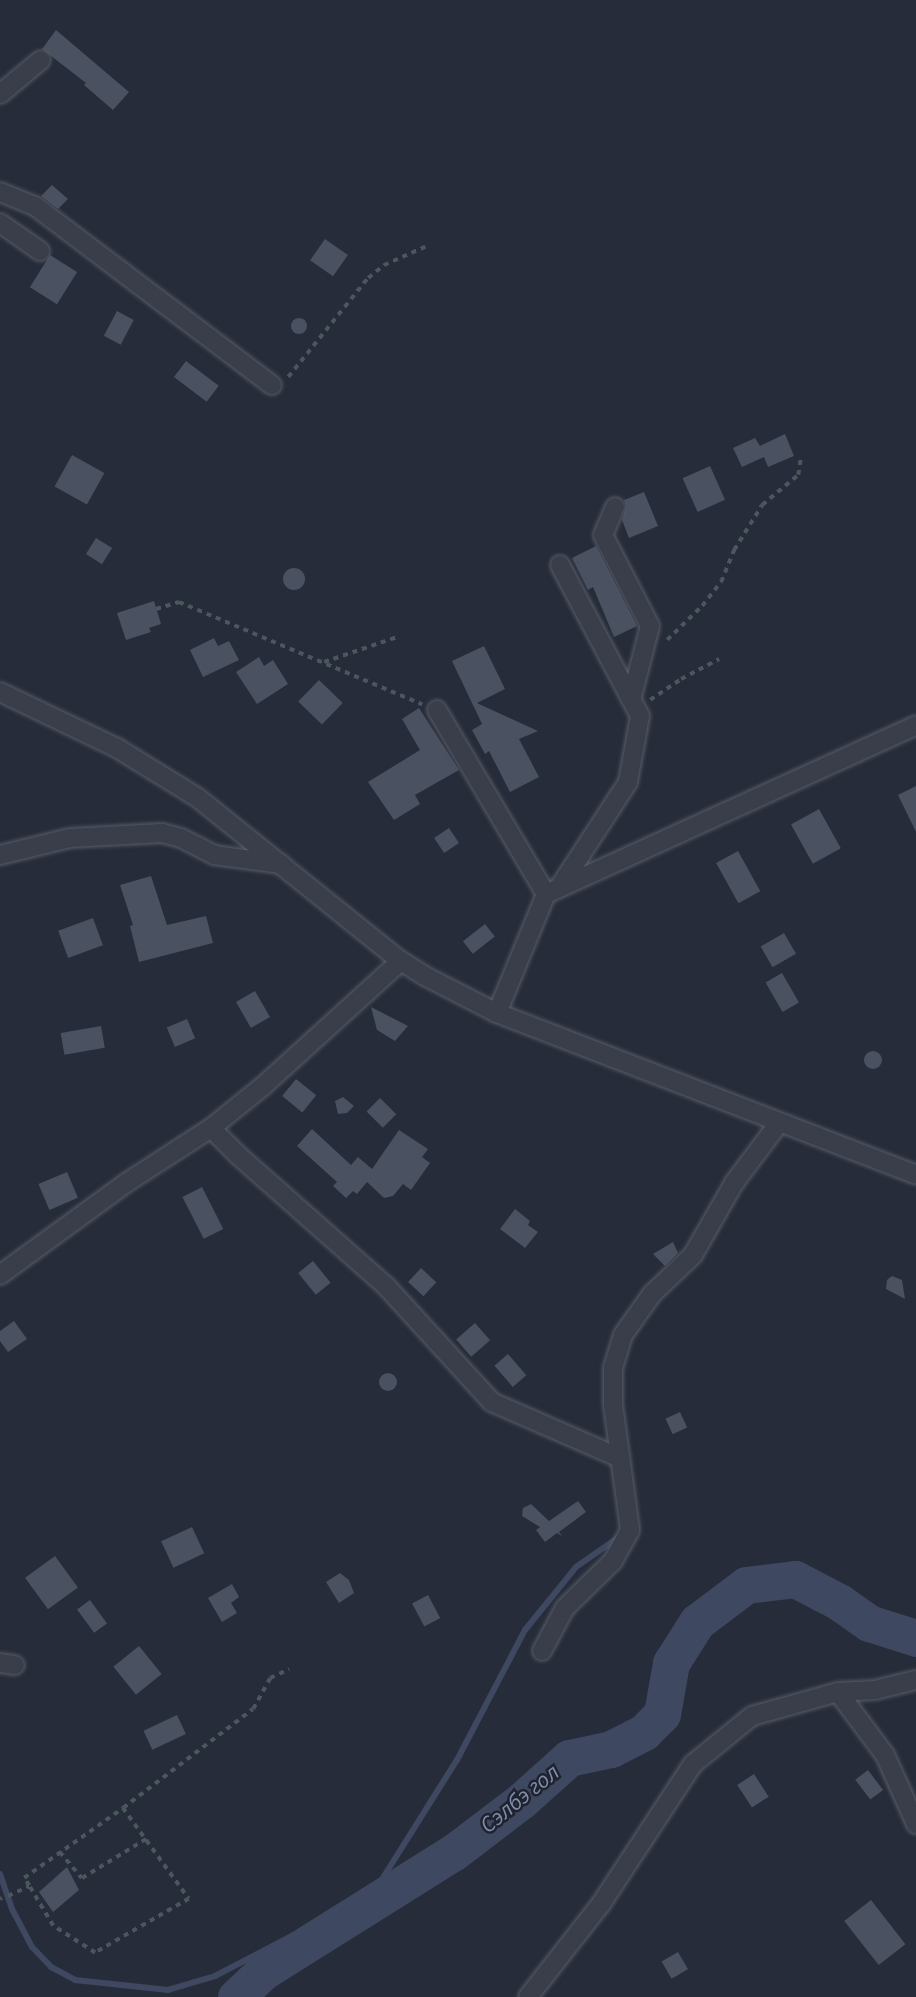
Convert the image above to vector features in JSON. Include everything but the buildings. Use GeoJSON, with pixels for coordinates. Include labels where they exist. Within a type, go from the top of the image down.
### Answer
{"type":"FeatureCollection","features":[{"type":"Feature","properties":{"kind":"street"},"geometry":{"type":"LineString","coordinates":[[0,94],[41,60]]}},
{"type":"Feature","properties":{"kind":"street"},"geometry":{"type":"LineString","coordinates":[[0,192],[34,205],[272,385]]}},
{"type":"Feature","properties":{"kind":"street"},"geometry":{"type":"LineString","coordinates":[[0,223],[40,251]]}},
{"type":"Feature","properties":{"kind":"street"},"geometry":{"type":"LineString","coordinates":[[615,507],[603,535],[650,625],[634,704]]}},
{"type":"Feature","properties":{"kind":"street"},"geometry":{"type":"LineString","coordinates":[[497,1013],[552,891],[628,782],[640,716],[560,565]]}},
{"type":"Feature","properties":{"kind":"street"},"geometry":{"type":"LineString","coordinates":[[0,692],[117,748],[198,798],[401,961],[497,1013],[916,1175]]}},
{"type":"Feature","properties":{"kind":"street"},"geometry":{"type":"LineString","coordinates":[[437,710],[552,891]]}},
{"type":"Feature","properties":{"kind":"street"},"geometry":{"type":"LineString","coordinates":[[552,891],[916,725]]}},
{"type":"Feature","properties":{"kind":"street"},"geometry":{"type":"LineString","coordinates":[[0,855],[70,838],[162,832],[215,855],[281,864]]}},
{"type":"Feature","properties":{"kind":"street"},"geometry":{"type":"LineString","coordinates":[[0,1275],[126,1183],[211,1128],[263,1086],[401,961]]}},
{"type":"Feature","properties":{"kind":"street"},"geometry":{"type":"LineString","coordinates":[[542,1651],[565,1608],[613,1561],[630,1530],[613,1405],[613,1368],[623,1335],[652,1294],[693,1255],[734,1182],[779,1123]]}},
{"type":"Feature","properties":{"kind":"street"},"geometry":{"type":"LineString","coordinates":[[211,1128],[386,1286],[492,1402],[620,1458]]}},
{"type":"Feature","properties":{"kind":"street"},"geometry":{"type":"LineString","coordinates":[[528,1997],[608,1893],[693,1764],[752,1716],[838,1692],[875,1690],[916,1680]]}},
{"type":"Feature","properties":{"kind":"street"},"geometry":{"type":"LineString","coordinates":[[838,1692],[885,1755],[916,1824]]}},
{"type":"Feature","properties":{"kind":"path"},"geometry":{"type":"LineString","coordinates":[[272,385],[282,385],[368,278],[384,265],[429,245]]}},
{"type":"Feature","properties":{"kind":"path"},"geometry":{"type":"LineString","coordinates":[[667,641],[702,606],[721,582],[734,550],[762,505],[798,475],[802,457]]}},
{"type":"Feature","properties":{"kind":"path"},"geometry":{"type":"LineString","coordinates":[[156,610],[179,602],[437,710]]}},
{"type":"Feature","properties":{"kind":"path"},"geometry":{"type":"LineString","coordinates":[[323,662],[397,637]]}},
{"type":"Feature","properties":{"kind":"path"},"geometry":{"type":"LineString","coordinates":[[634,704],[719,659]]}},
{"type":"Feature","properties":{"kind":"path"},"geometry":{"type":"LineString","coordinates":[[123,1808],[189,1899],[95,1953],[52,1926],[24,1878],[123,1808],[253,1709],[270,1678],[289,1669]]}},
{"type":"Feature","properties":{"kind":"path"},"geometry":{"type":"LineString","coordinates":[[60,1852],[82,1878],[146,1839]]}},
{"type":"Feature","properties":{"kind":"path"},"geometry":{"type":"LineString","coordinates":[[8,1896],[29,1886]]}},
{"type":"Feature","properties":{"kind":"waterway","name":"Сэлбэ гол"},"geometry":{"type":"LineString","coordinates":[[0,1874],[12,1909],[32,1947],[51,1967],[75,1980],[168,1990],[215,1976],[303,1930],[364,1908],[457,1760],[525,1630],[576,1567],[619,1537]]}},
{"type":"Feature","properties":{"kind":"waterway","name":"Сэлбэ гол"},"geometry":{"type":"LineString","coordinates":[[236,1997],[264,1971],[454,1852],[521,1801],[569,1758],[611,1749],[644,1732],[662,1714],[671,1663],[697,1622],[746,1585],[795,1579],[839,1602],[869,1623],[916,1638]]}}]}
